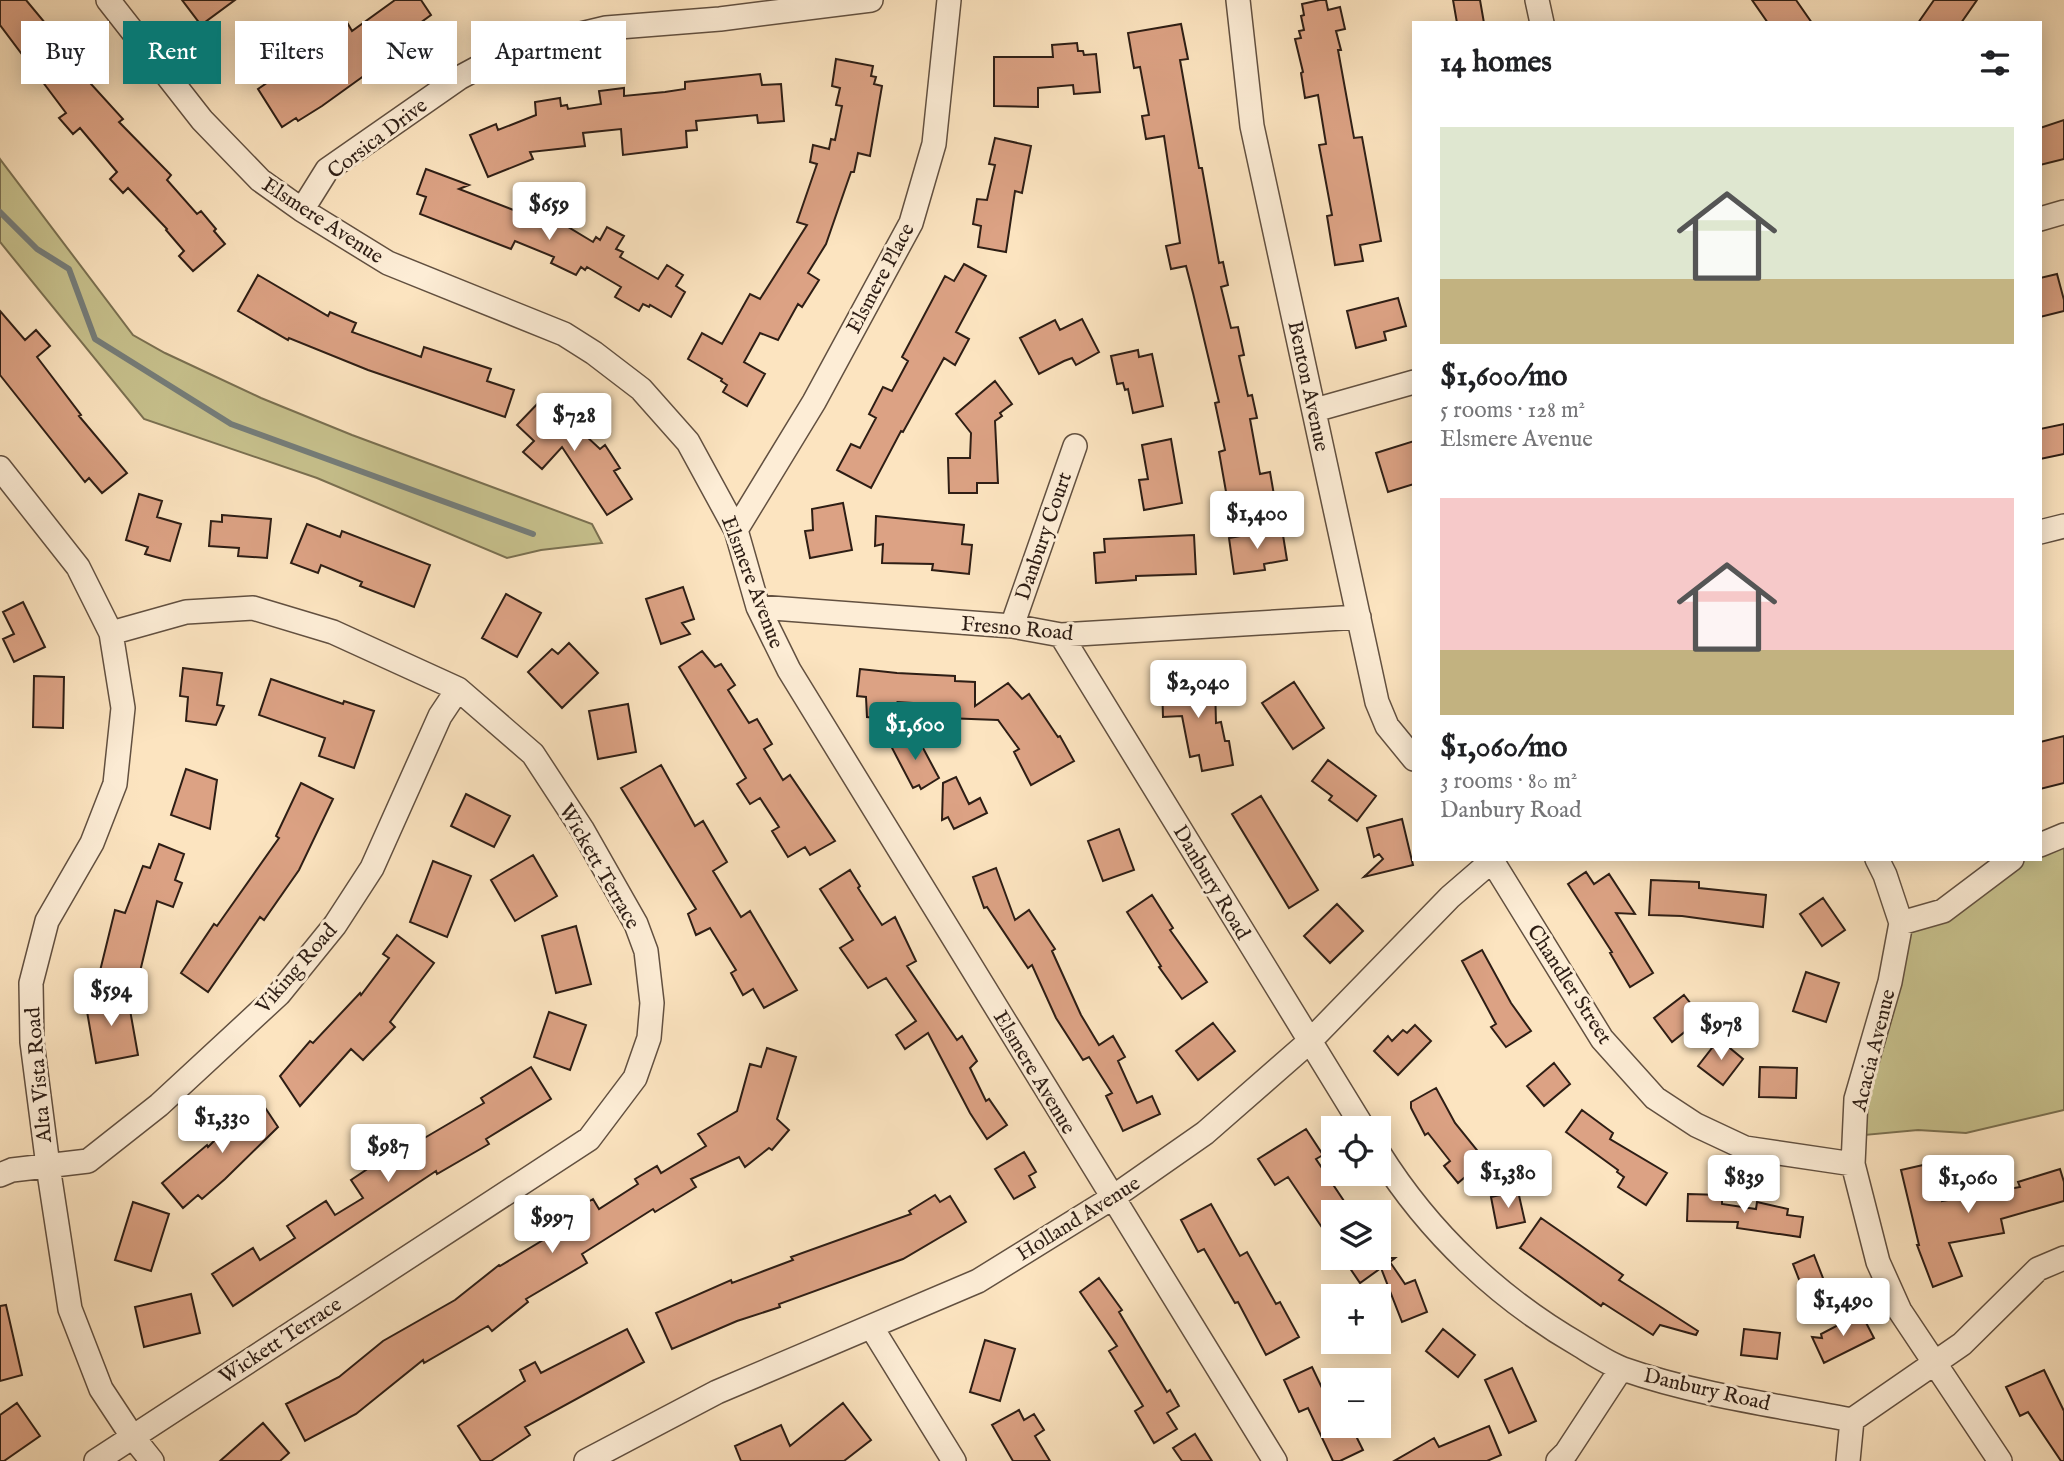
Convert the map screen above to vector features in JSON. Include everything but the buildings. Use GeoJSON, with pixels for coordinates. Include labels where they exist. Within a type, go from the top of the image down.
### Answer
{"type":"FeatureCollection","features":[{"type":"Feature","properties":{"kind":"street","name":"Elsmere Avenue"},"geometry":{"type":"LineString","coordinates":[[108,0],[202,120],[260,180],[302,210],[388,263],[564,334],[641,389],[688,442],[736,530],[758,607],[789,670],[1275,1461]]}},
{"type":"Feature","properties":{"kind":"street","name":"Corsica Drive"},"geometry":{"type":"LineString","coordinates":[[302,210],[327,170],[459,78],[509,51],[607,28],[720,19],[872,0]]}},
{"type":"Feature","properties":{"kind":"street","name":"Elsmere Place"},"geometry":{"type":"LineString","coordinates":[[736,530],[814,402],[911,223],[934,144],[949,0]]}},
{"type":"Feature","properties":{"kind":"street","name":"Benton Avenue"},"geometry":{"type":"LineString","coordinates":[[1238,0],[1252,126],[1377,702],[1387,726],[1412,757]]}},
{"type":"Feature","properties":{"kind":"street"},"geometry":{"type":"LineString","coordinates":[[1536,0],[1541,21]]}},
{"type":"Feature","properties":{"kind":"street"},"geometry":{"type":"LineString","coordinates":[[2042,218],[2064,212]]}},
{"type":"Feature","properties":{"kind":"street"},"geometry":{"type":"LineString","coordinates":[[1315,410],[1412,383]]}},
{"type":"Feature","properties":{"kind":"street","name":"Danbury Court"},"geometry":{"type":"LineString","coordinates":[[1012,626],[1075,446]]}},
{"type":"Feature","properties":{"kind":"street","name":"Alta Vista Road"},"geometry":{"type":"LineString","coordinates":[[0,468],[78,567],[111,634],[123,708],[115,784],[92,843],[47,921],[31,983],[32,1042],[70,1309],[101,1389],[152,1461]]}},
{"type":"Feature","properties":{"kind":"street"},"geometry":{"type":"LineString","coordinates":[[2042,531],[2064,526]]}},
{"type":"Feature","properties":{"kind":"street","name":"Fresno Road"},"geometry":{"type":"LineString","coordinates":[[758,607],[1012,626],[1061,635],[1359,617]]}},
{"type":"Feature","properties":{"kind":"street","name":"Wickett Terrace"},"geometry":{"type":"LineString","coordinates":[[96,1461],[589,1139],[635,1078],[649,1038],[652,1003],[646,951],[636,924],[582,829],[533,754],[458,689],[333,632],[253,608],[186,612],[111,634]]}},
{"type":"Feature","properties":{"kind":"street","name":"Danbury Road"},"geometry":{"type":"LineString","coordinates":[[1061,635],[1356,1116]]}},
{"type":"Feature","properties":{"kind":"street","name":"Viking Road"},"geometry":{"type":"LineString","coordinates":[[0,1175],[12,1170],[88,1161],[159,1105],[279,994],[335,925],[372,868],[440,716],[458,689]]}},
{"type":"Feature","properties":{"kind":"street"},"geometry":{"type":"LineString","coordinates":[[2042,844],[2064,835]]}},
{"type":"Feature","properties":{"kind":"street","name":"Holland Avenue"},"geometry":{"type":"LineString","coordinates":[[586,1461],[717,1392],[872,1328],[978,1280],[1112,1198],[1205,1133],[1310,1042],[1450,897],[1492,861]]}},
{"type":"Feature","properties":{"kind":"street","name":"Chandler Street"},"geometry":{"type":"LineString","coordinates":[[1494,861],[1602,1039],[1655,1098],[1696,1125],[1745,1147],[1853,1164]]}},
{"type":"Feature","properties":{"kind":"street","name":"Acacia Avenue"},"geometry":{"type":"LineString","coordinates":[[1878,861],[1901,923],[1890,982],[1856,1099],[1853,1164],[1878,1262],[1900,1311],[2000,1461]]}},
{"type":"Feature","properties":{"kind":"street"},"geometry":{"type":"LineString","coordinates":[[1901,923],[1944,911],[2009,861]]}},
{"type":"Feature","properties":{"kind":"street","name":"Danbury Road"},"geometry":{"type":"LineString","coordinates":[[1391,1171],[1453,1249],[1542,1324],[1621,1369],[1710,1392],[1852,1420]]}},
{"type":"Feature","properties":{"kind":"street"},"geometry":{"type":"LineString","coordinates":[[1848,1461],[1852,1420],[1962,1344],[2038,1269],[2064,1258]]}},
{"type":"Feature","properties":{"kind":"street"},"geometry":{"type":"LineString","coordinates":[[872,1328],[954,1461]]}},
{"type":"Feature","properties":{"kind":"street"},"geometry":{"type":"LineString","coordinates":[[1558,1461],[1621,1369]]}},
{"type":"Feature","properties":{"kind":"shaded area"},"geometry":{"type":"Polygon","coordinates":[[[0,159],[133,335],[261,398],[352,435],[592,524],[602,543],[541,550],[507,558],[317,478],[144,419],[0,242],[0,159]]]}},
{"type":"Feature","properties":{"kind":"shaded area"},"geometry":{"type":"Polygon","coordinates":[[[2064,835],[2064,1110],[1966,1133],[1918,1130],[1854,1136],[1901,923],[2009,861],[2042,861],[2042,845],[2064,835]]]}},
{"type":"Feature","properties":{"kind":"waterway"},"geometry":{"type":"LineString","coordinates":[[0,212],[37,249],[69,269],[95,339],[231,424],[533,534]]}}]}
